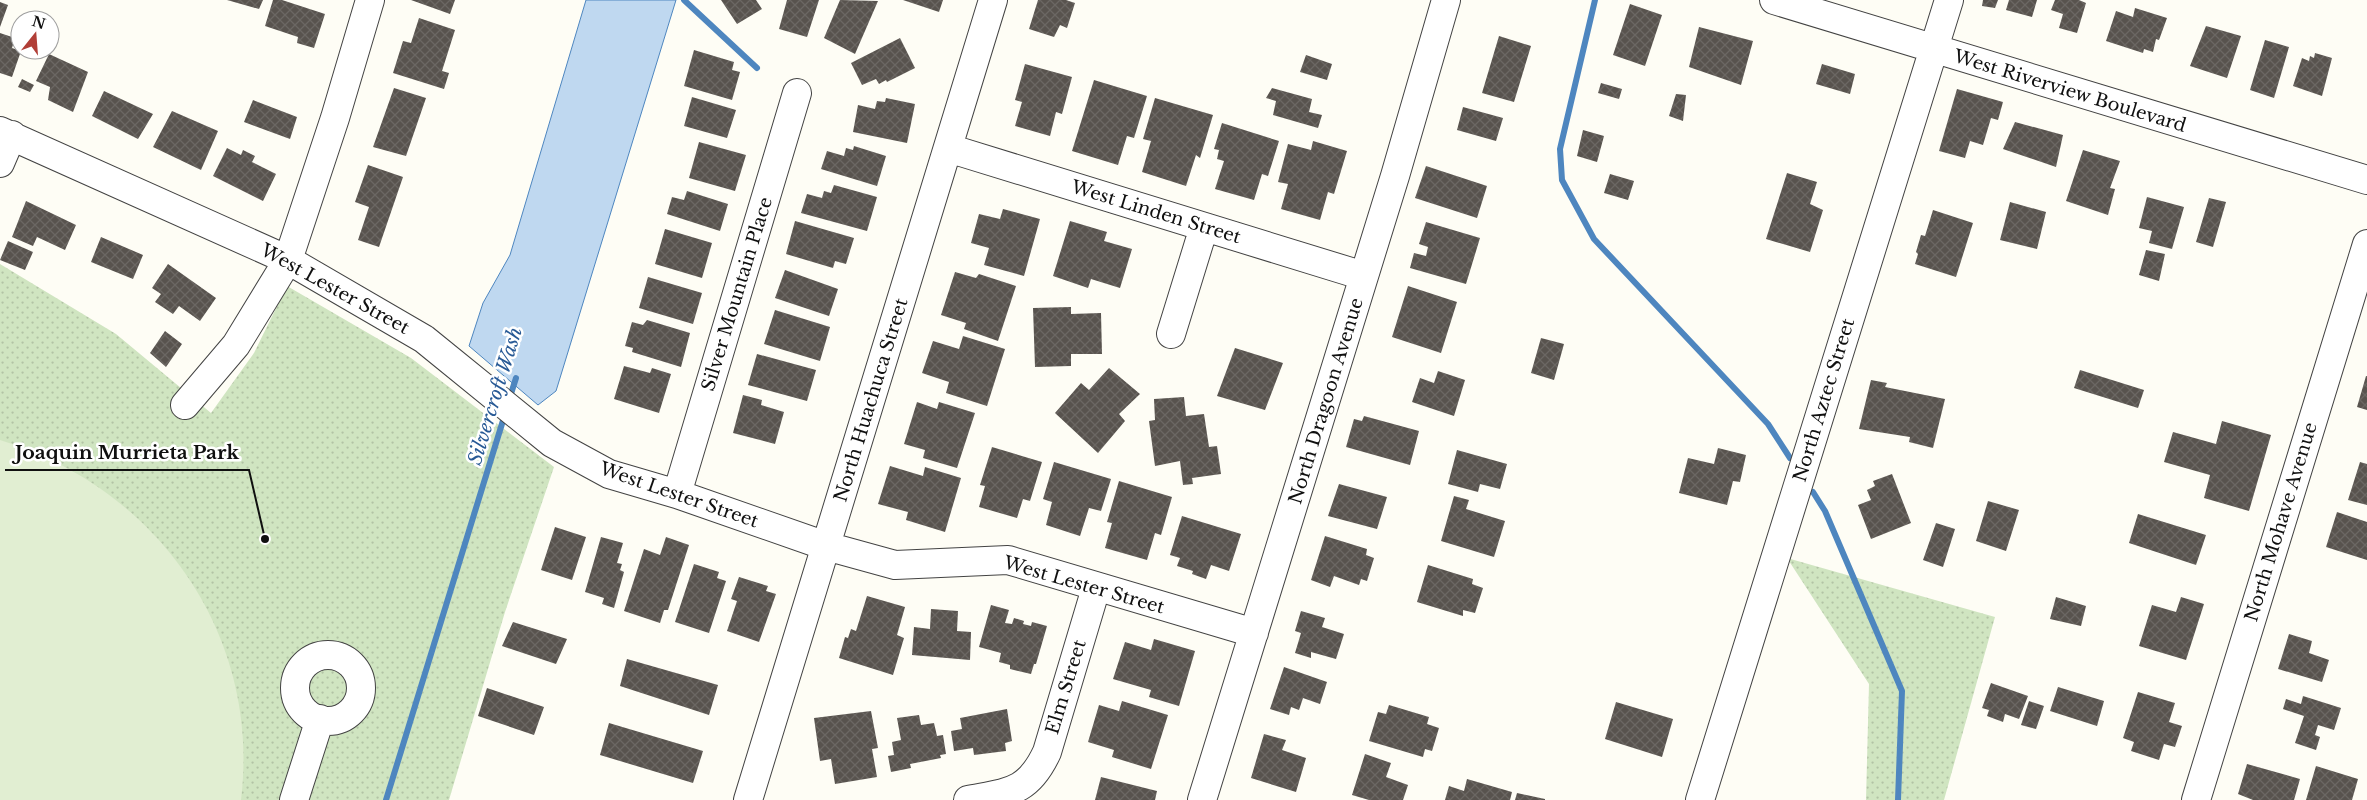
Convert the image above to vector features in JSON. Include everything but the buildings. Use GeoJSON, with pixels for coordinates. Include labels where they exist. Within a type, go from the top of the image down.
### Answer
{"type":"FeatureCollection","features":[{"type":"Feature","properties":{"kind":"street"},"geometry":{"type":"LineString","coordinates":[[185,405],[236,345],[288,260],[335,118],[370,0]]}},
{"type":"Feature","properties":{"kind":"street","name":"North Huachuca Street"},"geometry":{"type":"LineString","coordinates":[[748,800],[993,0]]}},
{"type":"Feature","properties":{"kind":"street","name":"North Dragoon Avenue"},"geometry":{"type":"LineString","coordinates":[[1202,800],[1364,276],[1446,0]]}},
{"type":"Feature","properties":{"kind":"street","name":"West Riverview Boulevard"},"geometry":{"type":"LineString","coordinates":[[1774,0],[1933,50],[2367,180]]}},
{"type":"Feature","properties":{"kind":"street","name":"North Aztec Street"},"geometry":{"type":"LineString","coordinates":[[1700,800],[1949,0]]}},
{"type":"Feature","properties":{"kind":"street","name":"Silver Mountain Place"},"geometry":{"type":"LineString","coordinates":[[677,494],[797,93]]}},
{"type":"Feature","properties":{"kind":"street"},"geometry":{"type":"LineString","coordinates":[[0,163],[6,133]]}},
{"type":"Feature","properties":{"kind":"street","name":"West Lester Street"},"geometry":{"type":"LineString","coordinates":[[6,133],[288,260],[424,339],[552,443],[609,474],[677,494],[826,546],[895,565],[1008,560],[1096,588],[1254,633]]}},
{"type":"Feature","properties":{"kind":"street","name":"West Linden Street"},"geometry":{"type":"LineString","coordinates":[[948,148],[1364,276]]}},
{"type":"Feature","properties":{"kind":"street"},"geometry":{"type":"LineString","coordinates":[[1171,334],[1204,227]]}},
{"type":"Feature","properties":{"kind":"street","name":"North Mohave Avenue"},"geometry":{"type":"LineString","coordinates":[[2196,800],[2367,244]]}},
{"type":"Feature","properties":{"kind":"street","name":"Elm Street"},"geometry":{"type":"LineString","coordinates":[[968,800],[1002,793],[1028,782],[1039,770],[1047,752],[1096,588]]}},
{"type":"Feature","properties":{"kind":"street"},"geometry":{"type":"LineString","coordinates":[[294,800],[320,719]]}},
{"type":"Feature","properties":{"kind":"green space"},"geometry":{"type":"Polygon","coordinates":[[[0,264],[116,334],[211,413],[254,353],[287,286],[411,358],[554,467],[505,612],[449,800],[0,800],[0,264]]]}},
{"type":"Feature","properties":{"kind":"green space"},"geometry":{"type":"Polygon","coordinates":[[[0,440],[56,462],[107,493],[151,531],[187,576],[215,626],[234,680],[243,739],[241,800],[0,800],[0,440]]]}},
{"type":"Feature","properties":{"kind":"green space"},"geometry":{"type":"Polygon","coordinates":[[[1787,558],[1995,617],[1944,800],[1866,800],[1869,684],[1787,558]]]}},
{"type":"Feature","properties":{"kind":"water"},"geometry":{"type":"Polygon","coordinates":[[[586,0],[676,0],[556,391],[538,405],[469,346],[483,303],[510,255],[586,0]]]}},
{"type":"Feature","properties":{"kind":"waterway"},"geometry":{"type":"LineString","coordinates":[[684,0],[757,68]]}},
{"type":"Feature","properties":{"kind":"waterway"},"geometry":{"type":"LineString","coordinates":[[1595,0],[1560,149],[1562,180],[1594,239],[1768,424],[1790,458]]}},
{"type":"Feature","properties":{"kind":"waterway","name":"Silvercroft Wash"},"geometry":{"type":"LineString","coordinates":[[509,400],[516,378]]}},
{"type":"Feature","properties":{"kind":"waterway","name":"Silvercroft Wash"},"geometry":{"type":"LineString","coordinates":[[386,800],[505,414]]}},
{"type":"Feature","properties":{"kind":"waterway"},"geometry":{"type":"LineString","coordinates":[[1813,492],[1825,511],[1902,691],[1898,800]]}},
{"type":"Feature","properties":{"kind":"place","name":"Joaquin Murrieta Park"},"geometry":{"type":"Point","coordinates":[265,539]}}]}
